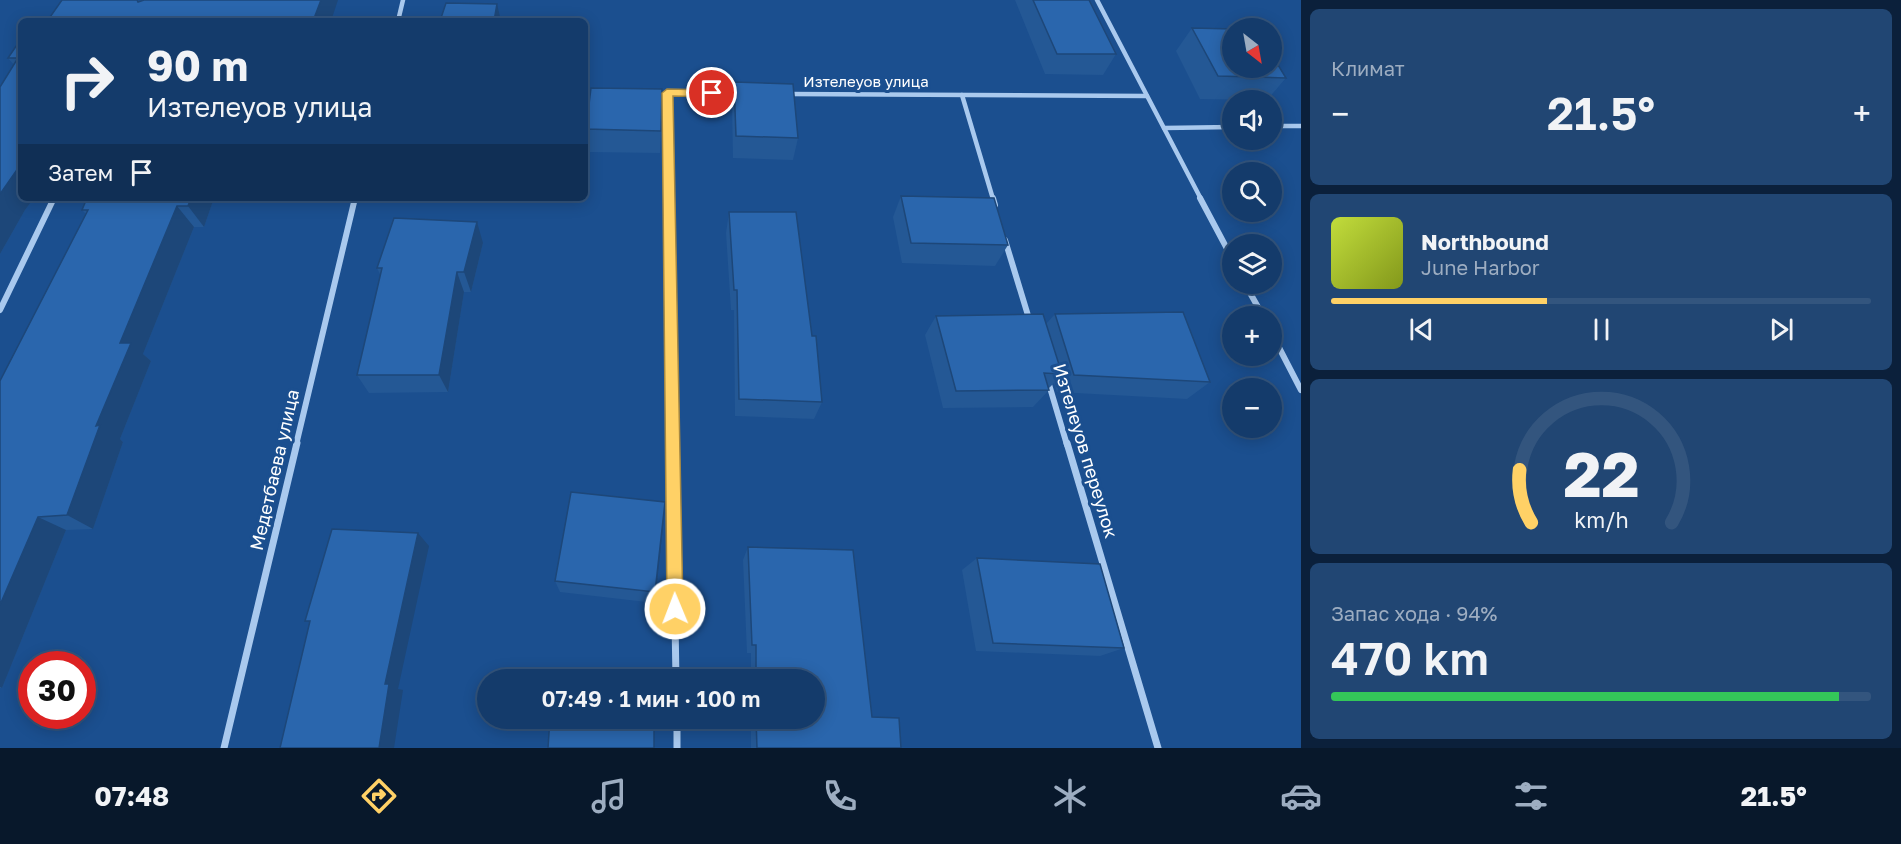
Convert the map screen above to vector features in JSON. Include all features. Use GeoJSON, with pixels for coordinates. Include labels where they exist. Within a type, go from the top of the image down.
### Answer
{"type":"FeatureCollection","features":[{"type":"Feature","properties":{"kind":"street"},"geometry":{"type":"LineString","coordinates":[[399,18],[403,0]]}},
{"type":"Feature","properties":{"kind":"street"},"geometry":{"type":"LineString","coordinates":[[1097,0],[1222,239]]}},
{"type":"Feature","properties":{"kind":"street"},"geometry":{"type":"LineString","coordinates":[[588,92],[608,93]]}},
{"type":"Feature","properties":{"kind":"street"},"geometry":{"type":"LineString","coordinates":[[655,93],[750,93]]}},
{"type":"Feature","properties":{"kind":"street"},"geometry":{"type":"LineString","coordinates":[[667,93],[676,669]]}},
{"type":"Feature","properties":{"kind":"street","name":"Изтелеуов улица"},"geometry":{"type":"LineString","coordinates":[[785,94],[1147,96]]}},
{"type":"Feature","properties":{"kind":"street"},"geometry":{"type":"LineString","coordinates":[[962,95],[996,209]]}},
{"type":"Feature","properties":{"kind":"street"},"geometry":{"type":"LineString","coordinates":[[1282,126],[1301,126]]}},
{"type":"Feature","properties":{"kind":"street"},"geometry":{"type":"LineString","coordinates":[[1164,128],[1222,127]]}},
{"type":"Feature","properties":{"kind":"street"},"geometry":{"type":"LineString","coordinates":[[0,310],[53,201]]}},
{"type":"Feature","properties":{"kind":"street","name":"Медетбаева улица"},"geometry":{"type":"LineString","coordinates":[[224,748],[354,201]]}},
{"type":"Feature","properties":{"kind":"street"},"geometry":{"type":"LineString","coordinates":[[1003,232],[1034,335]]}},
{"type":"Feature","properties":{"kind":"street"},"geometry":{"type":"LineString","coordinates":[[1282,353],[1301,390]]}},
{"type":"Feature","properties":{"kind":"street","name":"Изтелеуов переулок"},"geometry":{"type":"LineString","coordinates":[[1044,370],[1158,748]]}},
{"type":"Feature","properties":{"kind":"street"},"geometry":{"type":"LineString","coordinates":[[677,729],[677,748]]}},
{"type":"Feature","properties":{"kind":"building"},"geometry":{"type":"Polygon","coordinates":[[[62,0],[137,0],[138,2],[144,0],[321,0],[314,18],[49,18],[62,0]]]}},
{"type":"Feature","properties":{"kind":"building"},"geometry":{"type":"Polygon","coordinates":[[[1033,0],[1089,0],[1116,54],[1057,54],[1033,0]]]}},
{"type":"Feature","properties":{"kind":"building"},"geometry":{"type":"Polygon","coordinates":[[[446,3],[497,4],[495,18],[441,18],[446,3]]]}},
{"type":"Feature","properties":{"kind":"building"},"geometry":{"type":"Polygon","coordinates":[[[1192,28],[1222,29],[1222,76],[1218,76],[1192,28]]]}},
{"type":"Feature","properties":{"kind":"building"},"geometry":{"type":"Polygon","coordinates":[[[18,43],[18,58],[8,58],[18,43]]]}},
{"type":"Feature","properties":{"kind":"building"},"geometry":{"type":"Polygon","coordinates":[[[18,58],[18,168],[0,194],[0,87],[18,58]]]}},
{"type":"Feature","properties":{"kind":"building"},"geometry":{"type":"Polygon","coordinates":[[[734,82],[793,84],[798,138],[736,136],[734,82]]]}},
{"type":"Feature","properties":{"kind":"building"},"geometry":{"type":"Polygon","coordinates":[[[591,88],[662,89],[661,131],[588,129],[591,88]]]}},
{"type":"Feature","properties":{"kind":"building"},"geometry":{"type":"Polygon","coordinates":[[[901,196],[994,198],[1008,245],[911,243],[901,196]]]}},
{"type":"Feature","properties":{"kind":"building"},"geometry":{"type":"Polygon","coordinates":[[[86,201],[190,201],[188,206],[177,206],[120,343],[131,343],[96,426],[100,425],[67,515],[38,517],[0,605],[0,381],[88,210],[82,210],[86,201]]]}},
{"type":"Feature","properties":{"kind":"building"},"geometry":{"type":"Polygon","coordinates":[[[729,212],[796,212],[812,336],[816,336],[822,402],[739,399],[737,290],[734,290],[729,212]]]}},
{"type":"Feature","properties":{"kind":"building"},"geometry":{"type":"Polygon","coordinates":[[[394,218],[477,222],[464,272],[457,272],[439,375],[357,375],[382,268],[377,268],[394,218]]]}},
{"type":"Feature","properties":{"kind":"building"},"geometry":{"type":"Polygon","coordinates":[[[1183,312],[1210,382],[1074,375],[1055,314],[1183,312]]]}},
{"type":"Feature","properties":{"kind":"building"},"geometry":{"type":"Polygon","coordinates":[[[1043,314],[1062,374],[1044,373],[1049,390],[956,391],[936,316],[1043,314]]]}},
{"type":"Feature","properties":{"kind":"building"},"geometry":{"type":"Polygon","coordinates":[[[571,492],[665,502],[655,592],[555,581],[571,492]]]}},
{"type":"Feature","properties":{"kind":"building"},"geometry":{"type":"Polygon","coordinates":[[[332,529],[418,533],[385,684],[389,684],[379,748],[280,748],[310,621],[305,621],[332,529]]]}},
{"type":"Feature","properties":{"kind":"building"},"geometry":{"type":"Polygon","coordinates":[[[748,547],[853,550],[872,717],[899,718],[901,748],[757,748],[756,729],[825,729],[825,669],[756,669],[756,645],[752,645],[748,547]]]}},
{"type":"Feature","properties":{"kind":"building"},"geometry":{"type":"Polygon","coordinates":[[[977,558],[1100,564],[1124,648],[993,643],[977,558]]]}},
{"type":"Feature","properties":{"kind":"building"},"geometry":{"type":"Polygon","coordinates":[[[549,729],[654,729],[654,748],[548,748],[549,729]]]}},
{"type":"Feature","properties":{"kind":"route"},"geometry":{"type":"LineString","coordinates":[[675,609],[667,93],[712,93]]}}]}
